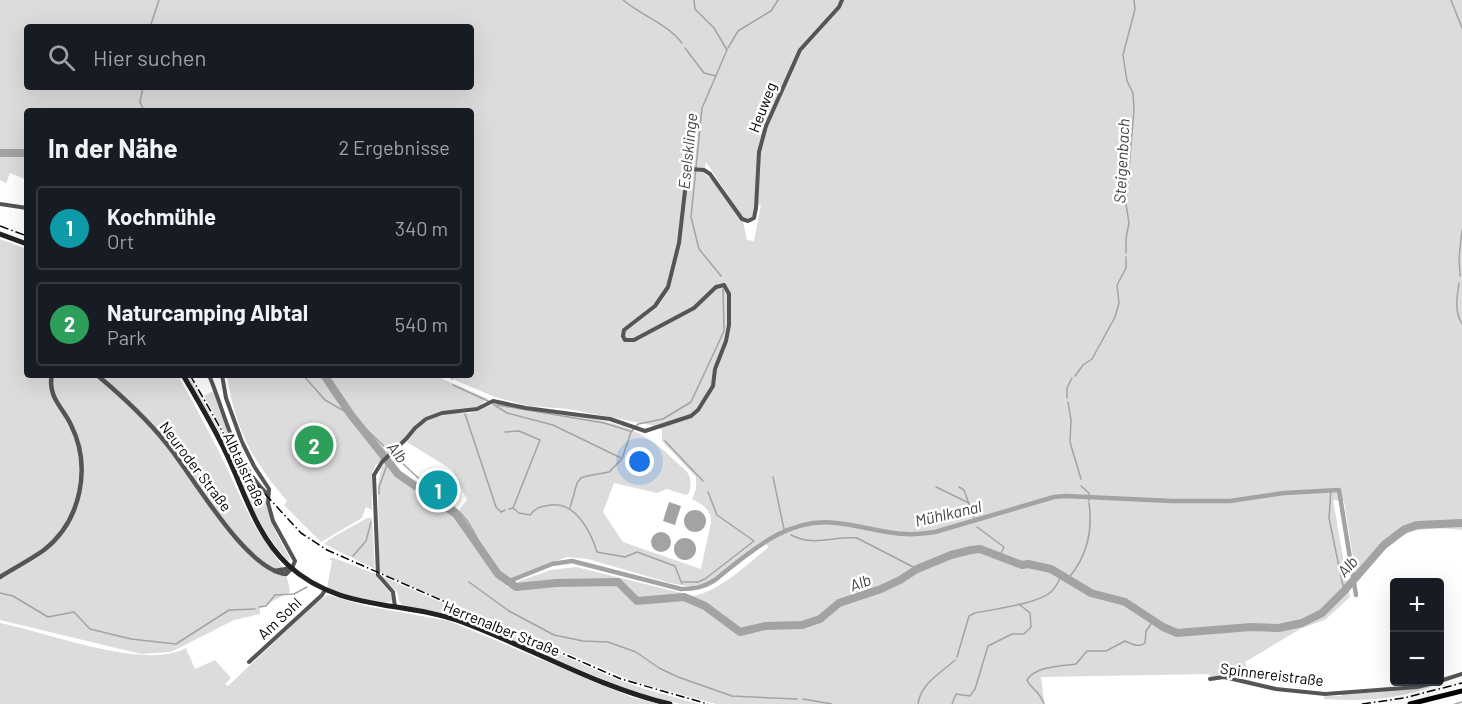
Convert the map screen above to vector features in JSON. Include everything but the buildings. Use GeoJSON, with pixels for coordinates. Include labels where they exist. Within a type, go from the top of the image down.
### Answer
{"type":"FeatureCollection","features":[{"type":"Feature","properties":{"kind":"main road"},"geometry":{"type":"LineString","coordinates":[[0,234],[24,243]]}},
{"type":"Feature","properties":{"kind":"main road","name":"Albtalstraße"},"geometry":{"type":"LineString","coordinates":[[185,378],[220,441],[262,532],[273,549],[292,568]]}},
{"type":"Feature","properties":{"kind":"main road","name":"Herrenalber Straße"},"geometry":{"type":"LineString","coordinates":[[292,568],[305,579],[325,590],[353,601],[426,612],[464,623],[612,686],[670,704]]}},
{"type":"Feature","properties":{"kind":"main road"},"geometry":{"type":"LineString","coordinates":[[1410,704],[1462,691]]}},
{"type":"Feature","properties":{"kind":"street","name":"Heuweg"},"geometry":{"type":"LineString","coordinates":[[395,607],[393,592],[380,580],[377,573],[374,475],[382,462],[426,419],[442,413],[477,409],[493,401],[526,408],[600,417],[645,431],[691,416],[698,410],[713,387],[715,369],[726,341],[729,325],[729,294],[724,285],[716,287],[694,308],[634,340],[625,340],[624,330],[655,306],[668,287],[679,243],[688,175],[692,169],[698,168],[713,177],[744,220],[750,220],[755,215],[759,152],[766,126],[800,50],[836,12],[842,0]]}},
{"type":"Feature","properties":{"kind":"street"},"geometry":{"type":"LineString","coordinates":[[0,204],[24,208]]}},
{"type":"Feature","properties":{"kind":"street"},"geometry":{"type":"LineString","coordinates":[[0,576],[43,551],[57,538],[73,515],[77,503],[82,480],[78,443],[69,421],[54,399],[51,389],[52,378]]}},
{"type":"Feature","properties":{"kind":"street","name":"Neuroder Straße"},"geometry":{"type":"LineString","coordinates":[[101,378],[120,394],[166,443],[235,536],[258,559],[286,574],[292,568]]}},
{"type":"Feature","properties":{"kind":"street"},"geometry":{"type":"LineString","coordinates":[[210,378],[231,440],[250,473],[269,495]]}},
{"type":"Feature","properties":{"kind":"street"},"geometry":{"type":"LineString","coordinates":[[223,378],[226,398],[242,442],[250,461],[269,489],[268,503],[273,521],[295,561],[292,568]]}},
{"type":"Feature","properties":{"kind":"street","name":"Am Sohl"},"geometry":{"type":"LineString","coordinates":[[249,662],[325,590]]}},
{"type":"Feature","properties":{"kind":"street","name":"Spinnereistraße"},"geometry":{"type":"LineString","coordinates":[[1444,679],[1462,674]]}},
{"type":"Feature","properties":{"kind":"street","name":"Spinnereistraße"},"geometry":{"type":"LineString","coordinates":[[1210,679],[1224,677],[1276,689],[1325,694],[1421,686]]}},
{"type":"Feature","properties":{"kind":"shaded area"},"geometry":{"type":"Polygon","coordinates":[[[0,0],[1462,0],[1462,530],[1422,530],[1395,539],[1382,549],[1357,582],[1344,501],[1333,500],[1350,597],[1325,620],[1302,628],[1245,662],[1251,682],[1223,676],[1211,677],[1209,674],[1041,677],[1044,701],[1042,704],[716,704],[632,681],[379,572],[378,485],[381,468],[386,461],[397,475],[455,515],[467,500],[452,470],[407,442],[420,426],[438,416],[451,413],[471,413],[496,404],[590,418],[625,427],[658,446],[686,471],[691,482],[689,493],[686,495],[667,489],[657,493],[614,483],[603,512],[623,542],[701,569],[711,522],[708,510],[692,499],[696,489],[696,477],[662,441],[662,429],[568,409],[529,406],[495,397],[450,378],[474,378],[474,108],[24,108],[24,179],[10,173],[6,183],[0,180],[0,0]],[[706,162],[704,173],[713,181],[743,222],[747,240],[754,241],[761,204],[755,207],[754,214],[750,218],[743,218],[706,162]],[[762,541],[710,581],[692,587],[670,583],[588,559],[567,557],[510,579],[498,572],[497,574],[508,587],[513,589],[519,581],[551,570],[576,567],[694,596],[715,588],[743,569],[769,547],[762,541]]]}},
{"type":"Feature","properties":{"kind":"shaded area"},"geometry":{"type":"Polygon","coordinates":[[[0,239],[24,248],[24,378],[180,378],[252,521],[281,564],[290,592],[260,608],[260,614],[234,620],[171,652],[141,654],[0,620],[0,239]]]}},
{"type":"Feature","properties":{"kind":"shaded area"},"geometry":{"type":"Polygon","coordinates":[[[187,378],[190,378],[239,464],[265,499],[276,533],[290,558],[289,561],[259,520],[221,435],[187,378]]]}},
{"type":"Feature","properties":{"kind":"shaded area"},"geometry":{"type":"Polygon","coordinates":[[[227,378],[441,378],[488,399],[477,407],[443,411],[425,418],[414,426],[405,439],[376,464],[372,473],[372,510],[366,507],[362,518],[321,542],[284,505],[287,501],[264,472],[247,443],[230,394],[227,378]]]}},
{"type":"Feature","properties":{"kind":"shaded area"},"geometry":{"type":"Polygon","coordinates":[[[213,391],[229,436],[227,437],[204,396],[213,391]]]}},
{"type":"Feature","properties":{"kind":"shaded area"},"geometry":{"type":"Polygon","coordinates":[[[669,502],[681,506],[675,525],[663,521],[669,502]]]}},
{"type":"Feature","properties":{"kind":"shaded area"},"geometry":{"type":"Polygon","coordinates":[[[695,510],[703,513],[706,521],[703,529],[695,532],[687,529],[684,521],[687,513],[695,510]]]}},
{"type":"Feature","properties":{"kind":"shaded area"},"geometry":{"type":"Polygon","coordinates":[[[367,518],[372,518],[375,569],[324,544],[367,518]]]}},
{"type":"Feature","properties":{"kind":"shaded area"},"geometry":{"type":"Polygon","coordinates":[[[657,532],[665,532],[671,538],[671,546],[665,552],[657,552],[651,546],[651,538],[657,532]]]}},
{"type":"Feature","properties":{"kind":"shaded area"},"geometry":{"type":"Polygon","coordinates":[[[681,538],[689,538],[696,545],[696,553],[689,560],[681,560],[674,553],[674,545],[681,538]]]}},
{"type":"Feature","properties":{"kind":"shaded area"},"geometry":{"type":"Polygon","coordinates":[[[331,557],[376,574],[394,598],[389,602],[373,602],[327,588],[331,557]]]}},
{"type":"Feature","properties":{"kind":"shaded area"},"geometry":{"type":"Polygon","coordinates":[[[379,575],[616,679],[699,704],[680,704],[628,690],[461,619],[403,606],[397,592],[379,575]]]}},
{"type":"Feature","properties":{"kind":"shaded area"},"geometry":{"type":"Polygon","coordinates":[[[328,595],[366,606],[449,621],[631,697],[659,704],[0,704],[0,623],[121,653],[168,654],[186,648],[195,669],[215,660],[231,678],[225,684],[228,686],[320,599],[328,595]]]}},
{"type":"Feature","properties":{"kind":"shaded area"},"geometry":{"type":"Polygon","coordinates":[[[1432,686],[1409,694],[1381,698],[1324,699],[1324,696],[1341,696],[1342,693],[1432,686]]]}},
{"type":"Feature","properties":{"kind":"waterway"},"geometry":{"type":"LineString","coordinates":[[151,24],[159,0]]}},
{"type":"Feature","properties":{"kind":"waterway"},"geometry":{"type":"LineString","coordinates":[[623,0],[669,30],[682,43]]}},
{"type":"Feature","properties":{"kind":"waterway","name":"Eselsklinge"},"geometry":{"type":"LineString","coordinates":[[694,0],[695,9],[714,28],[727,50],[702,108],[691,217],[699,249],[721,276]]}},
{"type":"Feature","properties":{"kind":"waterway"},"geometry":{"type":"LineString","coordinates":[[728,48],[738,31],[771,11],[778,0]]}},
{"type":"Feature","properties":{"kind":"waterway","name":"Steigenbach"},"geometry":{"type":"LineString","coordinates":[[1126,253],[1129,223],[1126,204],[1134,110],[1133,93],[1127,81],[1123,55],[1135,9],[1134,0]]}},
{"type":"Feature","properties":{"kind":"waterway"},"geometry":{"type":"LineString","coordinates":[[1451,0],[1462,28]]}},
{"type":"Feature","properties":{"kind":"waterway"},"geometry":{"type":"LineString","coordinates":[[685,48],[704,73],[716,76]]}},
{"type":"Feature","properties":{"kind":"waterway"},"geometry":{"type":"LineString","coordinates":[[142,90],[140,102],[143,108]]}},
{"type":"Feature","properties":{"kind":"waterway","name":"Alb"},"geometry":{"type":"LineString","coordinates":[[0,153],[24,153]]}},
{"type":"Feature","properties":{"kind":"waterway"},"geometry":{"type":"LineString","coordinates":[[1460,276],[1462,230]]}},
{"type":"Feature","properties":{"kind":"waterway","name":"Steigenbach"},"geometry":{"type":"LineString","coordinates":[[1075,376],[1083,365],[1092,359],[1115,317],[1119,303],[1117,285],[1126,268],[1126,257]]}},
{"type":"Feature","properties":{"kind":"waterway"},"geometry":{"type":"LineString","coordinates":[[1459,283],[1457,309],[1462,324]]}},
{"type":"Feature","properties":{"kind":"waterway","name":"Eselsklinge"},"geometry":{"type":"LineString","coordinates":[[570,508],[577,483],[581,478],[609,472],[622,459],[631,432],[638,424],[663,419],[691,402],[724,331],[723,289]]}},
{"type":"Feature","properties":{"kind":"waterway","name":"Alb"},"geometry":{"type":"LineString","coordinates":[[306,378],[325,400],[351,415],[430,489]]}},
{"type":"Feature","properties":{"kind":"waterway","name":"Alb"},"geometry":{"type":"LineString","coordinates":[[326,378],[351,415],[398,474],[456,514],[498,574],[516,587],[556,583],[618,582],[637,601],[684,597],[705,606],[740,632],[765,626],[802,625],[820,619],[839,603],[881,589],[917,569],[951,555],[980,549],[1022,565],[1028,564],[1051,569],[1091,593],[1125,602],[1163,627],[1177,633],[1251,627],[1279,628],[1302,623],[1322,613],[1384,545],[1405,529],[1417,525],[1462,523]]}},
{"type":"Feature","properties":{"kind":"waterway","name":"Steigenbach"},"geometry":{"type":"LineString","coordinates":[[1067,398],[1067,388],[1072,378]]}},
{"type":"Feature","properties":{"kind":"waterway"},"geometry":{"type":"LineString","coordinates":[[453,385],[488,401]]}},
{"type":"Feature","properties":{"kind":"waterway","name":"Steigenbach"},"geometry":{"type":"LineString","coordinates":[[1068,402],[1071,420],[1070,442],[1081,479]]}},
{"type":"Feature","properties":{"kind":"waterway"},"geometry":{"type":"LineString","coordinates":[[493,404],[507,413],[553,425],[621,458]]}},
{"type":"Feature","properties":{"kind":"waterway"},"geometry":{"type":"LineString","coordinates":[[497,405],[604,423],[630,431]]}},
{"type":"Feature","properties":{"kind":"waterway"},"geometry":{"type":"LineString","coordinates":[[465,414],[496,507],[501,512],[505,510]]}},
{"type":"Feature","properties":{"kind":"waterway"},"geometry":{"type":"LineString","coordinates":[[505,432],[519,431],[540,440],[513,508]]}},
{"type":"Feature","properties":{"kind":"waterway"},"geometry":{"type":"LineString","coordinates":[[665,441],[703,481]]}},
{"type":"Feature","properties":{"kind":"waterway"},"geometry":{"type":"LineString","coordinates":[[379,494],[379,487],[388,462]]}},
{"type":"Feature","properties":{"kind":"waterway"},"geometry":{"type":"LineString","coordinates":[[773,477],[784,529]]}},
{"type":"Feature","properties":{"kind":"waterway","name":"Alb"},"geometry":{"type":"LineString","coordinates":[[422,491],[426,486]]}},
{"type":"Feature","properties":{"kind":"waterway"},"geometry":{"type":"LineString","coordinates":[[1081,486],[1089,493],[1089,501]]}},
{"type":"Feature","properties":{"kind":"waterway"},"geometry":{"type":"LineString","coordinates":[[936,487],[969,503]]}},
{"type":"Feature","properties":{"kind":"waterway"},"geometry":{"type":"LineString","coordinates":[[959,487],[964,490],[974,518]]}},
{"type":"Feature","properties":{"kind":"waterway"},"geometry":{"type":"LineString","coordinates":[[1331,490],[1329,518],[1344,591]]}},
{"type":"Feature","properties":{"kind":"waterway","name":"Mühlkanal"},"geometry":{"type":"LineString","coordinates":[[507,582],[552,564],[572,561],[681,589],[691,589],[715,580],[770,539],[801,525],[836,523],[896,533],[921,534],[935,532],[1054,497],[1230,501],[1284,493],[1339,490],[1356,595]]}},
{"type":"Feature","properties":{"kind":"waterway"},"geometry":{"type":"LineString","coordinates":[[683,582],[698,582],[705,579],[754,541],[717,515],[708,492]]}},
{"type":"Feature","properties":{"kind":"waterway"},"geometry":{"type":"LineString","coordinates":[[437,494],[465,518],[484,552]]}},
{"type":"Feature","properties":{"kind":"waterway"},"geometry":{"type":"LineString","coordinates":[[1068,579],[1080,562],[1087,543],[1090,524],[1089,503]]}},
{"type":"Feature","properties":{"kind":"waterway"},"geometry":{"type":"LineString","coordinates":[[509,509],[513,508],[519,513],[530,515],[537,508],[544,506],[560,505],[567,508],[575,513],[586,527],[597,552],[625,557],[637,552],[675,566],[682,584]]}},
{"type":"Feature","properties":{"kind":"waterway"},"geometry":{"type":"LineString","coordinates":[[353,556],[366,541],[371,522]]}},
{"type":"Feature","properties":{"kind":"waterway"},"geometry":{"type":"LineString","coordinates":[[977,527],[1004,547],[1000,556]]}},
{"type":"Feature","properties":{"kind":"waterway"},"geometry":{"type":"LineString","coordinates":[[791,535],[816,541],[857,538],[917,569]]}},
{"type":"Feature","properties":{"kind":"waterway"},"geometry":{"type":"LineString","coordinates":[[957,657],[969,616],[1046,596],[1062,575]]}},
{"type":"Feature","properties":{"kind":"waterway"},"geometry":{"type":"LineString","coordinates":[[469,582],[509,611],[554,635],[583,641],[608,642],[636,652],[659,668],[678,677],[732,696],[797,699]]}},
{"type":"Feature","properties":{"kind":"waterway"},"geometry":{"type":"LineString","coordinates":[[259,607],[266,606],[275,595],[294,594],[307,587]]}},
{"type":"Feature","properties":{"kind":"waterway"},"geometry":{"type":"LineString","coordinates":[[0,593],[13,596],[48,617],[74,612],[90,629],[131,639],[176,644],[229,610],[255,609]]}},
{"type":"Feature","properties":{"kind":"waterway"},"geometry":{"type":"LineString","coordinates":[[952,704],[956,694],[970,696],[975,689],[988,646],[1012,634],[1024,634],[1031,627],[1030,613],[1019,604]]}},
{"type":"Feature","properties":{"kind":"waterway"},"geometry":{"type":"LineString","coordinates":[[1044,704],[1027,680],[1031,675],[1049,667],[1076,664],[1087,651],[1106,651],[1125,641],[1135,645],[1143,644],[1146,631],[1153,621]]}},
{"type":"Feature","properties":{"kind":"waterway"},"geometry":{"type":"LineString","coordinates":[[918,704],[927,685],[955,660]]}},
{"type":"Feature","properties":{"kind":"waterway"},"geometry":{"type":"LineString","coordinates":[[803,699],[832,704]]}},
{"type":"Feature","properties":{"kind":"waterway"},"geometry":{"type":"LineString","coordinates":[[1455,704],[1462,702]]}},
{"type":"Feature","properties":{"kind":"railway"},"geometry":{"type":"LineString","coordinates":[[0,226],[24,235]]}},
{"type":"Feature","properties":{"kind":"railway"},"geometry":{"type":"LineString","coordinates":[[192,378],[241,464],[257,487]]}},
{"type":"Feature","properties":{"kind":"railway"},"geometry":{"type":"LineString","coordinates":[[254,482],[301,533],[327,550],[621,679],[708,704]]}},
{"type":"Feature","properties":{"kind":"railway"},"geometry":{"type":"LineString","coordinates":[[1362,704],[1404,698],[1462,683]]}},
{"type":"Feature","properties":{"kind":"place","name":"Naturcamping Albtal"},"geometry":{"type":"Point","coordinates":[314,445]}},
{"type":"Feature","properties":{"kind":"place","name":"Kochmühle"},"geometry":{"type":"Point","coordinates":[438,490]}}]}
